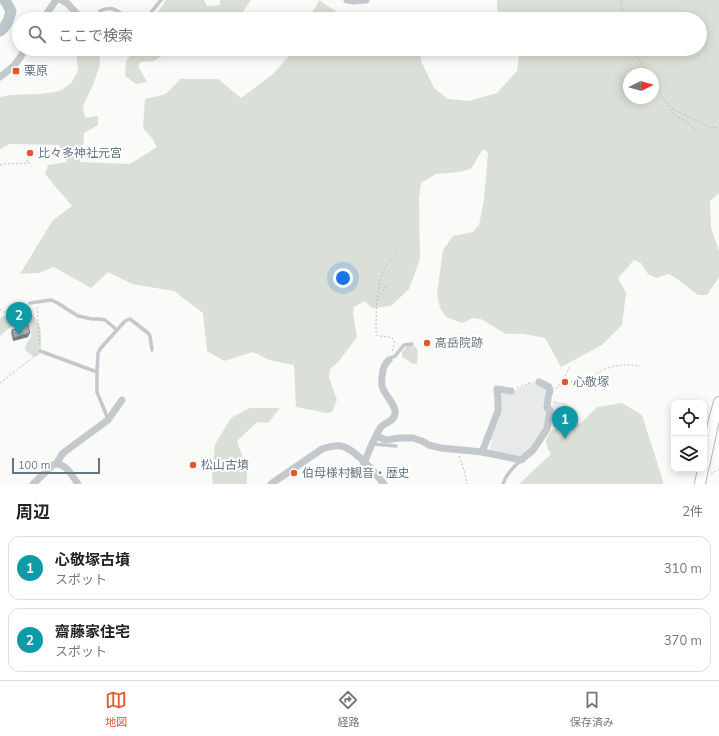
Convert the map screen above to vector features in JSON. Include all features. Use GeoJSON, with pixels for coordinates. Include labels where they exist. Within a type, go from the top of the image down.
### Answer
{"type":"FeatureCollection","features":[{"type":"Feature","properties":{"kind":"main road"},"geometry":{"type":"LineString","coordinates":[[707,451],[719,402]]}},
{"type":"Feature","properties":{"kind":"main road"},"geometry":{"type":"LineString","coordinates":[[700,484],[702,472]]}},
{"type":"Feature","properties":{"kind":"street"},"geometry":{"type":"LineString","coordinates":[[48,12],[56,0]]}},
{"type":"Feature","properties":{"kind":"street"},"geometry":{"type":"LineString","coordinates":[[61,0],[68,4],[75,12]]}},
{"type":"Feature","properties":{"kind":"street"},"geometry":{"type":"LineString","coordinates":[[347,0],[366,0]]}},
{"type":"Feature","properties":{"kind":"street"},"geometry":{"type":"LineString","coordinates":[[0,77],[15,66],[21,56]]}},
{"type":"Feature","properties":{"kind":"street"},"geometry":{"type":"LineString","coordinates":[[364,463],[382,426],[393,419],[396,412],[382,387],[381,377],[384,364],[388,360]]}},
{"type":"Feature","properties":{"kind":"street"},"geometry":{"type":"LineString","coordinates":[[376,436],[386,440],[413,438],[429,445],[441,448],[482,452],[521,460],[533,450],[547,429],[550,410],[547,408],[550,390],[549,387],[539,382]]}},
{"type":"Feature","properties":{"kind":"street"},"geometry":{"type":"LineString","coordinates":[[482,452],[498,411],[497,389],[511,391]]}},
{"type":"Feature","properties":{"kind":"street"},"geometry":{"type":"LineString","coordinates":[[33,484],[53,465],[56,464],[63,452],[108,420],[122,400]]}},
{"type":"Feature","properties":{"kind":"street"},"geometry":{"type":"LineString","coordinates":[[271,484],[322,450],[332,446],[347,448],[384,484]]}},
{"type":"Feature","properties":{"kind":"street"},"geometry":{"type":"LineString","coordinates":[[56,464],[62,464],[65,466],[78,484]]}},
{"type":"Feature","properties":{"kind":"lane"},"geometry":{"type":"LineString","coordinates":[[151,12],[161,0]]}},
{"type":"Feature","properties":{"kind":"lane"},"geometry":{"type":"LineString","coordinates":[[100,11],[105,8],[110,8],[119,12]]}},
{"type":"Feature","properties":{"kind":"lane"},"geometry":{"type":"LineString","coordinates":[[30,303],[51,300],[78,316],[105,320],[117,330]]}},
{"type":"Feature","properties":{"kind":"lane"},"geometry":{"type":"LineString","coordinates":[[108,420],[97,392],[98,352],[117,330],[130,319],[148,333],[150,336],[152,350]]}},
{"type":"Feature","properties":{"kind":"lane"},"geometry":{"type":"LineString","coordinates":[[388,360],[395,356],[404,345],[412,344]]}},
{"type":"Feature","properties":{"kind":"lane"},"geometry":{"type":"LineString","coordinates":[[40,351],[97,372]]}},
{"type":"Feature","properties":{"kind":"lane"},"geometry":{"type":"LineString","coordinates":[[373,444],[396,446]]}},
{"type":"Feature","properties":{"kind":"lane"},"geometry":{"type":"LineString","coordinates":[[503,484],[514,466],[521,460]]}},
{"type":"Feature","properties":{"kind":"path"},"geometry":{"type":"LineString","coordinates":[[621,0],[622,12]]}},
{"type":"Feature","properties":{"kind":"path"},"geometry":{"type":"LineString","coordinates":[[637,56],[644,68]]}},
{"type":"Feature","properties":{"kind":"path"},"geometry":{"type":"LineString","coordinates":[[659,91],[676,116],[684,120],[699,132]]}},
{"type":"Feature","properties":{"kind":"path"},"geometry":{"type":"LineString","coordinates":[[671,109],[694,119],[709,128],[719,127]]}},
{"type":"Feature","properties":{"kind":"path"},"geometry":{"type":"LineString","coordinates":[[27,163],[30,154]]}},
{"type":"Feature","properties":{"kind":"path"},"geometry":{"type":"LineString","coordinates":[[0,165],[32,163]]}},
{"type":"Feature","properties":{"kind":"path"},"geometry":{"type":"LineString","coordinates":[[388,360],[395,341],[392,337],[378,336],[376,334],[378,298],[381,278],[385,268],[396,254],[397,250]]}},
{"type":"Feature","properties":{"kind":"path"},"geometry":{"type":"LineString","coordinates":[[378,298],[387,285]]}},
{"type":"Feature","properties":{"kind":"path"},"geometry":{"type":"LineString","coordinates":[[0,383],[40,351],[37,301]]}},
{"type":"Feature","properties":{"kind":"path"},"geometry":{"type":"LineString","coordinates":[[0,309],[5,313],[18,315],[23,312],[26,306],[30,303]]}},
{"type":"Feature","properties":{"kind":"path"},"geometry":{"type":"LineString","coordinates":[[564,378],[571,382],[582,382],[602,370],[613,366],[624,364],[640,366]]}},
{"type":"Feature","properties":{"kind":"path"},"geometry":{"type":"LineString","coordinates":[[554,393],[570,366]]}},
{"type":"Feature","properties":{"kind":"path"},"geometry":{"type":"LineString","coordinates":[[511,391],[529,382],[539,382]]}},
{"type":"Feature","properties":{"kind":"path"},"geometry":{"type":"LineString","coordinates":[[456,449],[468,484]]}},
{"type":"Feature","properties":{"kind":"path"},"geometry":{"type":"LineString","coordinates":[[707,471],[712,474],[719,469]]}},
{"type":"Feature","properties":{"kind":"shaded area"},"geometry":{"type":"Polygon","coordinates":[[[166,0],[204,0],[207,6],[220,5],[220,0],[251,0],[243,12],[157,12],[166,0]]]}},
{"type":"Feature","properties":{"kind":"shaded area"},"geometry":{"type":"Polygon","coordinates":[[[319,0],[338,12],[313,12],[319,0]]]}},
{"type":"Feature","properties":{"kind":"shaded area"},"geometry":{"type":"Polygon","coordinates":[[[497,0],[719,0],[719,193],[710,201],[711,228],[719,251],[719,277],[707,295],[698,295],[676,278],[668,274],[656,278],[648,274],[641,263],[634,260],[618,278],[626,293],[622,325],[602,345],[561,367],[545,338],[524,334],[506,334],[481,319],[473,318],[462,323],[446,317],[440,308],[437,294],[443,250],[453,236],[473,232],[479,225],[484,200],[488,153],[483,149],[471,169],[459,172],[436,174],[421,183],[419,200],[420,259],[409,289],[391,306],[372,308],[365,301],[354,307],[353,313],[357,337],[339,361],[330,369],[329,378],[337,400],[332,412],[327,413],[296,407],[294,365],[269,360],[253,352],[224,361],[207,351],[203,313],[174,291],[132,284],[108,272],[91,288],[54,267],[39,273],[20,274],[53,220],[72,206],[45,174],[48,165],[67,162],[59,145],[10,144],[0,149],[0,97],[10,95],[38,94],[62,90],[72,82],[78,70],[77,56],[99,56],[100,65],[83,106],[85,118],[98,116],[98,125],[84,133],[83,150],[80,162],[130,164],[157,147],[152,138],[143,128],[145,99],[166,94],[180,79],[218,79],[241,98],[273,74],[289,56],[421,56],[421,61],[434,88],[448,99],[469,101],[497,93],[517,71],[519,56],[707,56],[707,12],[498,12],[497,0]]]}},
{"type":"Feature","properties":{"kind":"shaded area"},"geometry":{"type":"Polygon","coordinates":[[[130,56],[161,56],[154,61],[141,62],[138,66],[147,82],[136,84],[125,76],[126,61],[130,56]]]}},
{"type":"Feature","properties":{"kind":"shaded area"},"geometry":{"type":"Polygon","coordinates":[[[22,305],[32,314],[40,327],[40,352],[39,355],[34,357],[25,350],[31,331],[26,324],[19,323],[13,325],[0,336],[0,318],[13,310],[16,306],[22,305]]]}},
{"type":"Feature","properties":{"kind":"shaded area"},"geometry":{"type":"Polygon","coordinates":[[[407,346],[415,346],[418,351],[417,364],[413,364],[402,357],[402,352],[407,346]]]}},
{"type":"Feature","properties":{"kind":"shaded area"},"geometry":{"type":"Polygon","coordinates":[[[537,382],[548,389],[548,414],[546,427],[537,442],[521,458],[489,451],[500,391],[509,393],[537,382]]]}},
{"type":"Feature","properties":{"kind":"shaded area"},"geometry":{"type":"Polygon","coordinates":[[[553,401],[567,403],[574,418],[552,417],[553,401]]]}},
{"type":"Feature","properties":{"kind":"shaded area"},"geometry":{"type":"Polygon","coordinates":[[[622,403],[642,415],[663,484],[519,484],[551,454],[546,442],[552,430],[581,423],[597,407],[622,403]]]}},
{"type":"Feature","properties":{"kind":"shaded area"},"geometry":{"type":"Polygon","coordinates":[[[250,408],[280,408],[268,423],[257,422],[237,441],[247,470],[247,484],[213,484],[212,477],[215,444],[231,418],[250,408]]]}},
{"type":"Feature","properties":{"kind":"building"},"geometry":{"type":"Polygon","coordinates":[[[28,325],[30,333],[14,338],[12,330],[28,325]]]}},
{"type":"Feature","properties":{"kind":"waterway"},"geometry":{"type":"LineString","coordinates":[[0,31],[6,25],[11,11],[5,0]]}},
{"type":"Feature","properties":{"kind":"place","name":"栗原"},"geometry":{"type":"Point","coordinates":[16,71]}},
{"type":"Feature","properties":{"kind":"place","name":"比々多神社元宮"},"geometry":{"type":"Point","coordinates":[30,153]}},
{"type":"Feature","properties":{"kind":"place","name":"齋藤家住宅"},"geometry":{"type":"Point","coordinates":[19,335]}},
{"type":"Feature","properties":{"kind":"place","name":"高岳院跡"},"geometry":{"type":"Point","coordinates":[427,343]}},
{"type":"Feature","properties":{"kind":"place","name":"心敬塚"},"geometry":{"type":"Point","coordinates":[565,382]}},
{"type":"Feature","properties":{"kind":"place","name":"心敬塚古墳"},"geometry":{"type":"Point","coordinates":[565,439]}},
{"type":"Feature","properties":{"kind":"place","name":"松山古墳"},"geometry":{"type":"Point","coordinates":[193,465]}},
{"type":"Feature","properties":{"kind":"place","name":"伯母様村観音・歴史"},"geometry":{"type":"Point","coordinates":[294,473]}}]}
